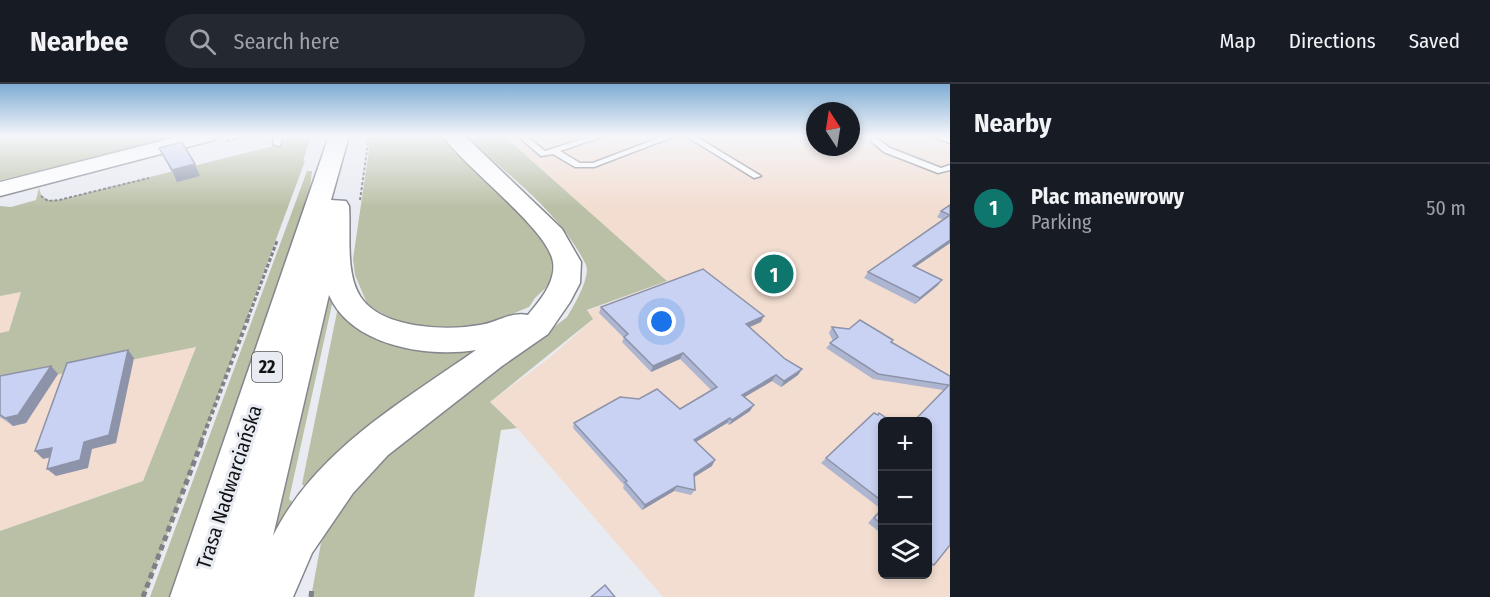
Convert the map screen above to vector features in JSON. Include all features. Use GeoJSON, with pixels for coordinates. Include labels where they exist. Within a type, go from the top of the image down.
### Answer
{"type":"FeatureCollection","features":[{"type":"Feature","properties":{"kind":"main road"},"geometry":{"type":"LineString","coordinates":[[0,187],[112,160]]}},
{"type":"Feature","properties":{"kind":"main road","name":"Trasa Nadwarciańska"},"geometry":{"type":"LineString","coordinates":[[194,597],[331,160]]}},
{"type":"Feature","properties":{"kind":"main road","name":"Trasa Nadwarciańska"},"geometry":{"type":"LineString","coordinates":[[234,597],[350,160]]}},
{"type":"Feature","properties":{"kind":"main road"},"geometry":{"type":"LineString","coordinates":[[268,597],[296,537],[338,480],[374,443],[490,357],[537,326],[555,302],[565,283],[567,268],[563,249],[542,222],[478,160]]}},
{"type":"Feature","properties":{"kind":"main road"},"geometry":{"type":"LineString","coordinates":[[337,206],[339,280],[358,314],[383,328],[424,339],[461,340],[495,334],[546,312]]}},
{"type":"Feature","properties":{"kind":"lane"},"geometry":{"type":"LineString","coordinates":[[569,160],[578,165],[594,165],[608,160]]}},
{"type":"Feature","properties":{"kind":"lane"},"geometry":{"type":"LineString","coordinates":[[729,160],[756,176]]}},
{"type":"Feature","properties":{"kind":"lane"},"geometry":{"type":"LineString","coordinates":[[913,160],[941,171],[950,167]]}},
{"type":"Feature","properties":{"kind":"path"},"geometry":{"type":"LineString","coordinates":[[59,200],[149,178]]}},
{"type":"Feature","properties":{"kind":"path"},"geometry":{"type":"LineString","coordinates":[[142,597],[280,235]]}},
{"type":"Feature","properties":{"kind":"shaded area"},"geometry":{"type":"Polygon","coordinates":[[[531,160],[950,160],[950,597],[663,597],[517,428],[490,402],[548,359],[592,320],[587,311],[667,281],[531,160]]]}},
{"type":"Feature","properties":{"kind":"shaded area"},"geometry":{"type":"Polygon","coordinates":[[[21,291],[9,331],[0,333],[0,296],[21,291]]]}},
{"type":"Feature","properties":{"kind":"shaded area"},"geometry":{"type":"Polygon","coordinates":[[[196,346],[143,481],[0,531],[0,385],[196,346]]]}},
{"type":"Feature","properties":{"kind":"green space"},"geometry":{"type":"Polygon","coordinates":[[[0,160],[87,160],[0,180],[0,160]]]}},
{"type":"Feature","properties":{"kind":"green space"},"geometry":{"type":"Polygon","coordinates":[[[218,160],[305,161],[144,597],[0,597],[0,531],[143,481],[196,347],[0,386],[0,333],[9,331],[21,292],[0,296],[0,206],[11,207],[36,200],[39,187],[41,195],[46,199],[59,200],[218,160]]]}},
{"type":"Feature","properties":{"kind":"green space"},"geometry":{"type":"Polygon","coordinates":[[[367,160],[467,160],[537,230],[547,244],[552,261],[550,284],[529,307],[483,326],[430,329],[395,320],[368,306],[355,275],[353,259],[367,160]]]}},
{"type":"Feature","properties":{"kind":"green space"},"geometry":{"type":"Polygon","coordinates":[[[492,160],[531,160],[667,281],[587,310],[593,319],[490,402],[517,428],[501,430],[474,597],[311,597],[321,543],[334,516],[366,476],[400,446],[567,317],[577,299],[586,277],[586,265],[563,228],[492,160]]]}},
{"type":"Feature","properties":{"kind":"green space"},"geometry":{"type":"Polygon","coordinates":[[[307,171],[312,171],[309,196],[173,597],[150,597],[307,171]]]}},
{"type":"Feature","properties":{"kind":"green space"},"geometry":{"type":"Polygon","coordinates":[[[330,290],[333,300],[289,499],[299,508],[268,556],[330,290]]]}},
{"type":"Feature","properties":{"kind":"green space"},"geometry":{"type":"Polygon","coordinates":[[[341,310],[493,344],[310,492],[302,484],[337,312],[341,310]]]}},
{"type":"Feature","properties":{"kind":"building"},"geometry":{"type":"Polygon","coordinates":[[[166,160],[193,160],[195,164],[172,170],[166,160]]]}},
{"type":"Feature","properties":{"kind":"building"},"geometry":{"type":"Polygon","coordinates":[[[950,205],[950,215],[941,211],[950,205]]]}},
{"type":"Feature","properties":{"kind":"building"},"geometry":{"type":"Polygon","coordinates":[[[950,215],[950,240],[913,266],[942,280],[920,298],[868,272],[950,215]]]}},
{"type":"Feature","properties":{"kind":"building"},"geometry":{"type":"Polygon","coordinates":[[[703,269],[764,316],[746,324],[785,359],[802,369],[784,381],[776,375],[742,395],[754,405],[732,420],[730,418],[694,440],[715,460],[694,474],[695,490],[677,486],[645,505],[625,482],[627,481],[574,423],[620,397],[639,399],[657,389],[680,409],[717,387],[683,353],[653,366],[624,337],[628,334],[601,307],[703,269]]]}},
{"type":"Feature","properties":{"kind":"building"},"geometry":{"type":"Polygon","coordinates":[[[860,320],[893,340],[891,342],[950,376],[950,545],[934,565],[932,564],[932,417],[918,417],[949,385],[878,374],[830,343],[838,337],[832,327],[849,329],[860,320]]]}},
{"type":"Feature","properties":{"kind":"building"},"geometry":{"type":"Polygon","coordinates":[[[128,350],[109,435],[84,442],[80,460],[47,469],[52,448],[35,451],[67,363],[128,350]]]}},
{"type":"Feature","properties":{"kind":"building"},"geometry":{"type":"Polygon","coordinates":[[[51,366],[18,415],[5,418],[0,415],[0,376],[51,366]]]}},
{"type":"Feature","properties":{"kind":"building"},"geometry":{"type":"Polygon","coordinates":[[[874,413],[885,417],[878,417],[878,498],[826,458],[874,413]]]}},
{"type":"Feature","properties":{"kind":"building"},"geometry":{"type":"Polygon","coordinates":[[[605,585],[615,597],[591,597],[605,585]]]}},
{"type":"Feature","properties":{"kind":"place","name":"Plac manewrowy"},"geometry":{"type":"Point","coordinates":[774,274]}}]}
